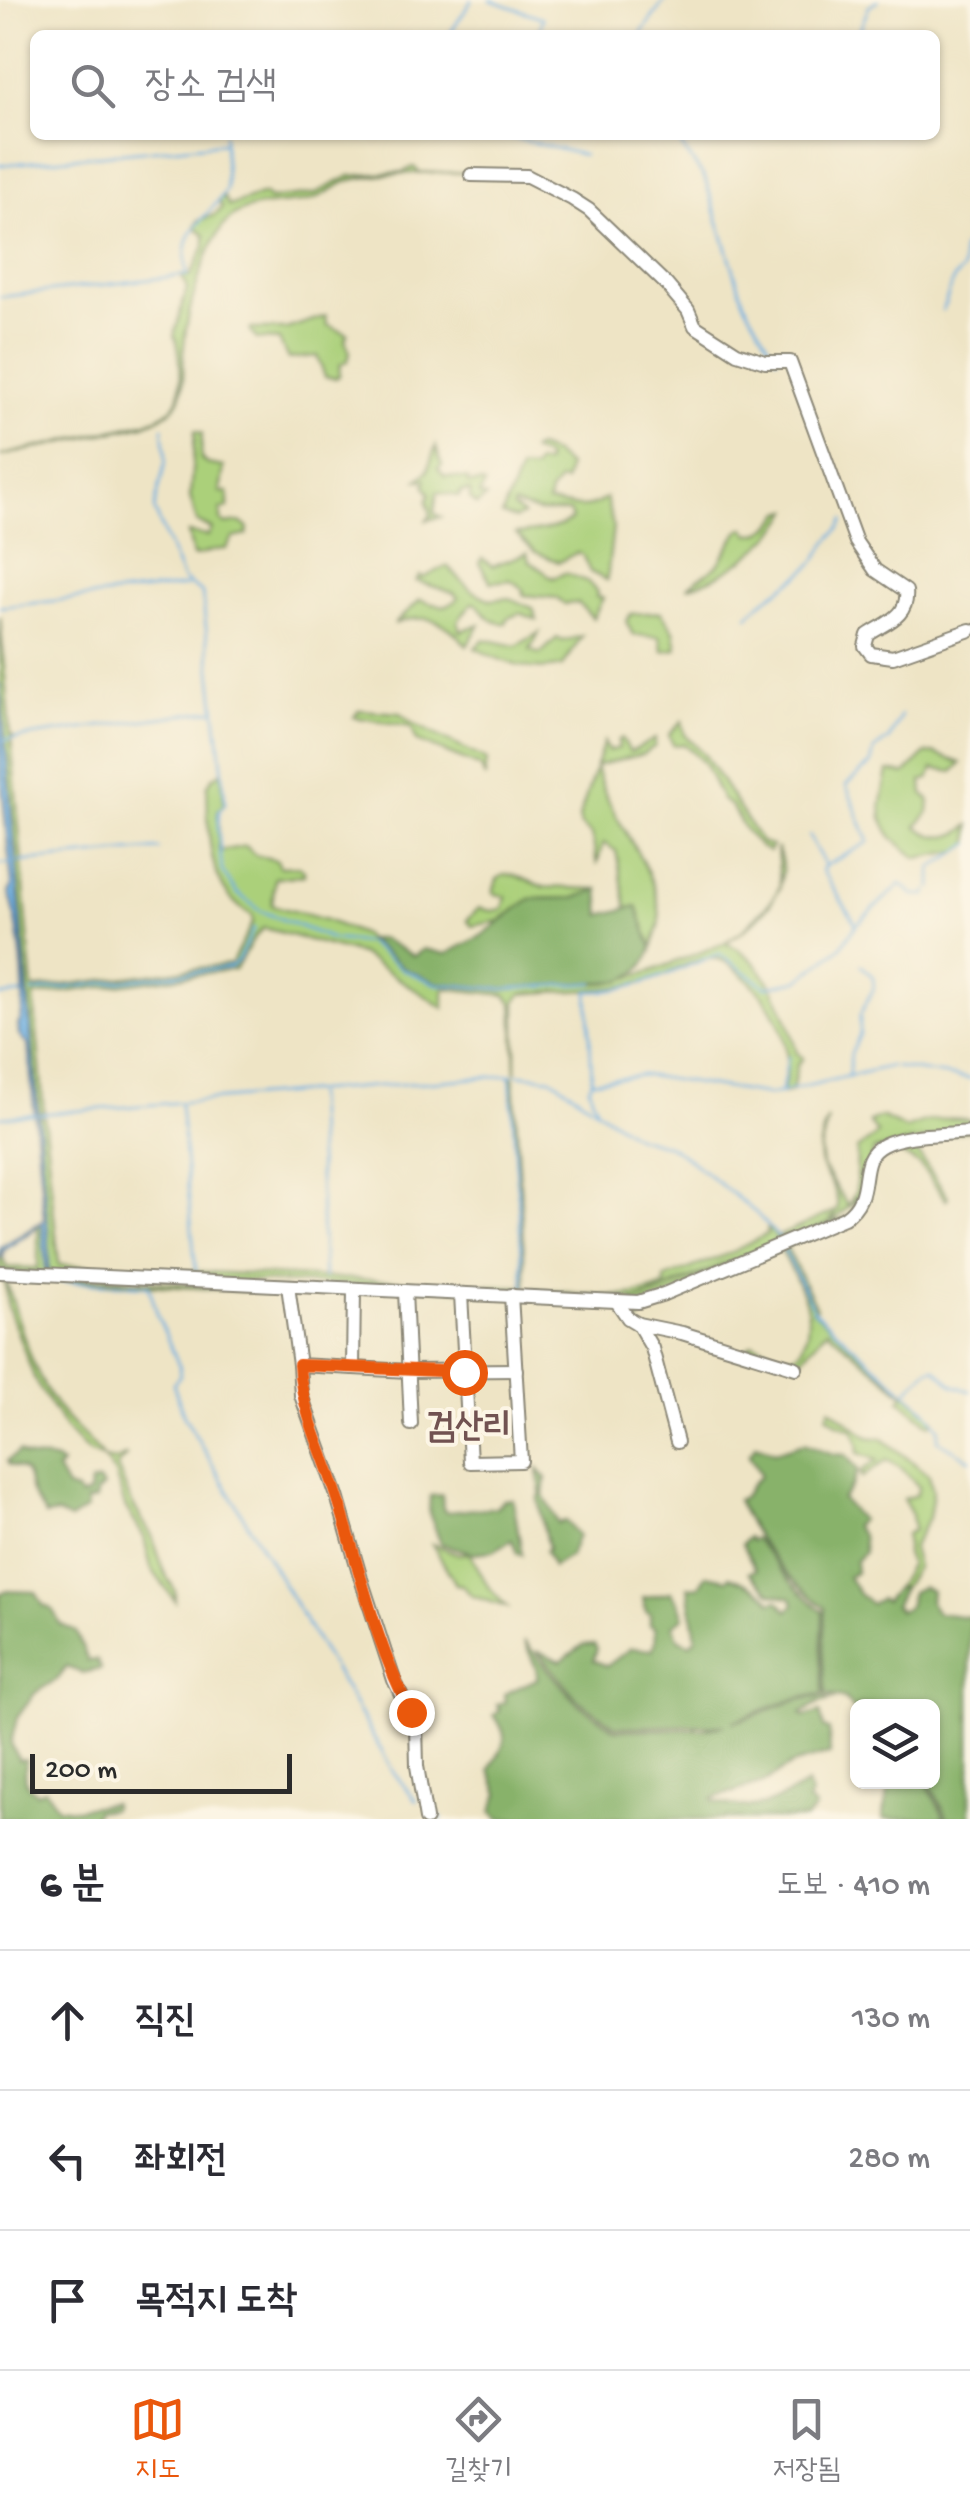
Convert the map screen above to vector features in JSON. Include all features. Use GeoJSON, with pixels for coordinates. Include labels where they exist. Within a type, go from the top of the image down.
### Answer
{"type":"FeatureCollection","features":[{"type":"Feature","properties":{"kind":"street"},"geometry":{"type":"LineString","coordinates":[[471,175],[527,176],[572,198],[666,284],[688,310],[695,326],[737,353],[764,362],[790,362],[856,542],[875,570],[906,592],[908,599],[900,615],[868,635],[865,646],[872,654],[893,657],[970,630]]}},
{"type":"Feature","properties":{"kind":"street"},"geometry":{"type":"LineString","coordinates":[[0,1272],[638,1302],[844,1218],[862,1201],[868,1160],[883,1145],[970,1132]]}},
{"type":"Feature","properties":{"kind":"street"},"geometry":{"type":"LineString","coordinates":[[288,1286],[301,1395],[394,1680],[416,1725],[417,1766],[426,1819]]}},
{"type":"Feature","properties":{"kind":"street"},"geometry":{"type":"LineString","coordinates":[[353,1368],[354,1289]]}},
{"type":"Feature","properties":{"kind":"street"},"geometry":{"type":"LineString","coordinates":[[405,1291],[411,1424]]}},
{"type":"Feature","properties":{"kind":"street"},"geometry":{"type":"LineString","coordinates":[[461,1294],[470,1462],[522,1461],[511,1296]]}},
{"type":"Feature","properties":{"kind":"street"},"geometry":{"type":"LineString","coordinates":[[617,1302],[628,1318],[638,1324],[682,1333],[796,1368]]}},
{"type":"Feature","properties":{"kind":"street"},"geometry":{"type":"LineString","coordinates":[[638,1324],[652,1348],[678,1442]]}},
{"type":"Feature","properties":{"kind":"street"},"geometry":{"type":"LineString","coordinates":[[299,1365],[464,1372],[516,1370]]}},
{"type":"Feature","properties":{"kind":"green space"},"geometry":{"type":"Polygon","coordinates":[[[414,167],[419,172],[455,173],[395,174],[352,180],[311,200],[259,206],[231,218],[205,259],[193,297],[184,345],[182,392],[173,409],[144,425],[0,456],[146,422],[173,407],[178,399],[180,376],[174,336],[187,288],[182,276],[191,275],[205,246],[205,235],[195,227],[198,221],[219,212],[223,196],[229,206],[264,194],[269,199],[314,194],[350,176],[402,172],[414,167]]]}},
{"type":"Feature","properties":{"kind":"green space"},"geometry":{"type":"Polygon","coordinates":[[[326,316],[327,325],[348,334],[348,361],[340,365],[336,378],[325,377],[317,356],[288,359],[279,340],[257,339],[250,332],[286,329],[326,316]]]}},
{"type":"Feature","properties":{"kind":"green space"},"geometry":{"type":"Polygon","coordinates":[[[195,431],[202,433],[201,459],[224,467],[220,492],[228,492],[228,508],[221,510],[221,521],[240,522],[248,528],[247,535],[233,538],[226,549],[193,556],[188,533],[208,536],[212,529],[197,522],[190,497],[195,431]]]}},
{"type":"Feature","properties":{"kind":"green space"},"geometry":{"type":"Polygon","coordinates":[[[436,446],[442,465],[438,468],[444,476],[468,479],[468,484],[482,483],[485,485],[479,495],[486,497],[477,505],[470,499],[470,491],[459,496],[437,492],[434,513],[441,517],[427,520],[431,515],[427,501],[430,494],[426,480],[418,480],[427,472],[436,446]]]}},
{"type":"Feature","properties":{"kind":"green space"},"geometry":{"type":"Polygon","coordinates":[[[537,448],[568,466],[565,482],[559,481],[550,492],[548,503],[585,507],[606,498],[613,526],[607,580],[590,572],[582,554],[559,562],[535,552],[516,534],[561,525],[572,519],[569,512],[539,512],[514,505],[523,515],[515,519],[502,515],[520,469],[533,470],[537,464],[546,464],[546,458],[531,451],[537,448]]]}},
{"type":"Feature","properties":{"kind":"green space"},"geometry":{"type":"Polygon","coordinates":[[[790,510],[772,535],[746,558],[687,587],[718,565],[738,532],[745,528],[750,534],[760,532],[782,512],[790,510]]]}},
{"type":"Feature","properties":{"kind":"green space"},"geometry":{"type":"Polygon","coordinates":[[[527,553],[529,561],[553,578],[565,573],[587,581],[597,592],[596,597],[603,598],[593,618],[578,603],[564,604],[557,598],[524,595],[523,589],[511,580],[491,582],[479,563],[482,558],[492,566],[527,553]]]}},
{"type":"Feature","properties":{"kind":"green space"},"geometry":{"type":"Polygon","coordinates":[[[447,566],[471,590],[491,600],[511,598],[533,608],[537,620],[520,613],[506,623],[496,622],[472,603],[458,621],[461,631],[480,624],[467,646],[452,630],[435,621],[416,619],[394,624],[420,600],[445,606],[458,598],[454,593],[416,581],[447,566]]]}},
{"type":"Feature","properties":{"kind":"green space"},"geometry":{"type":"Polygon","coordinates":[[[661,612],[674,631],[677,649],[663,651],[660,637],[633,635],[626,621],[631,614],[661,612]]]}},
{"type":"Feature","properties":{"kind":"green space"},"geometry":{"type":"Polygon","coordinates":[[[0,615],[22,861],[17,861],[0,683],[0,615]]]}},
{"type":"Feature","properties":{"kind":"green space"},"geometry":{"type":"Polygon","coordinates":[[[539,633],[530,650],[540,654],[557,638],[563,641],[582,636],[563,666],[551,668],[518,666],[475,648],[484,639],[516,646],[539,633]]]}},
{"type":"Feature","properties":{"kind":"green space"},"geometry":{"type":"Polygon","coordinates":[[[359,710],[400,713],[414,724],[487,760],[485,778],[481,767],[417,741],[411,726],[354,717],[359,710]]]}},
{"type":"Feature","properties":{"kind":"green space"},"geometry":{"type":"Polygon","coordinates":[[[682,721],[685,735],[705,755],[761,842],[772,846],[769,851],[759,846],[731,806],[722,800],[704,763],[684,744],[673,745],[669,735],[682,721]]]}},
{"type":"Feature","properties":{"kind":"green space"},"geometry":{"type":"Polygon","coordinates":[[[622,738],[630,752],[655,739],[655,746],[643,754],[596,766],[604,742],[608,751],[619,748],[622,738]]]}},
{"type":"Feature","properties":{"kind":"green space"},"geometry":{"type":"Polygon","coordinates":[[[925,754],[961,763],[953,772],[933,769],[929,779],[922,781],[923,794],[930,801],[929,812],[917,826],[944,837],[970,825],[970,844],[958,851],[917,858],[892,838],[881,807],[888,771],[905,774],[925,754]]]}},
{"type":"Feature","properties":{"kind":"green space"},"geometry":{"type":"Polygon","coordinates":[[[596,766],[610,805],[651,879],[660,923],[652,949],[637,907],[627,908],[616,851],[603,843],[597,865],[592,835],[581,826],[579,818],[596,766]]]}},
{"type":"Feature","properties":{"kind":"green space"},"geometry":{"type":"Polygon","coordinates":[[[222,771],[224,804],[218,811],[219,851],[246,846],[255,855],[277,860],[280,867],[299,866],[304,870],[304,875],[275,878],[272,905],[364,935],[368,943],[404,970],[437,984],[503,990],[608,983],[722,944],[740,932],[724,943],[752,960],[763,973],[788,1021],[797,1053],[803,1058],[797,1066],[792,1091],[782,1093],[787,1061],[775,1015],[756,988],[722,960],[696,961],[626,986],[522,994],[516,1001],[516,1073],[513,1004],[506,995],[444,988],[444,1008],[360,954],[264,928],[235,969],[34,996],[44,1112],[39,1112],[17,863],[22,863],[33,989],[231,964],[253,922],[252,915],[225,891],[213,859],[207,787],[222,771]]]}},
{"type":"Feature","properties":{"kind":"green space"},"geometry":{"type":"Polygon","coordinates":[[[777,848],[782,863],[780,884],[777,848]]]}},
{"type":"Feature","properties":{"kind":"green space"},"geometry":{"type":"Polygon","coordinates":[[[504,875],[544,887],[599,889],[575,898],[530,899],[499,921],[472,926],[467,920],[479,908],[503,909],[506,897],[493,893],[497,879],[504,875]]]}},
{"type":"Feature","properties":{"kind":"green space"},"geometry":{"type":"Polygon","coordinates":[[[599,889],[601,915],[637,906],[652,949],[640,969],[619,981],[503,989],[437,983],[405,969],[367,939],[382,939],[414,956],[424,949],[446,954],[481,936],[530,899],[575,898],[599,889]]]}},
{"type":"Feature","properties":{"kind":"green space"},"geometry":{"type":"Polygon","coordinates":[[[511,1076],[526,1292],[0,1271],[0,1255],[7,1267],[38,1268],[38,1227],[43,1223],[49,1270],[39,1116],[44,1116],[59,1265],[524,1290],[511,1076]]]}},
{"type":"Feature","properties":{"kind":"green space"},"geometry":{"type":"Polygon","coordinates":[[[881,1117],[906,1129],[929,1121],[970,1120],[970,1130],[874,1150],[862,1194],[832,1222],[835,1213],[829,1223],[782,1241],[779,1236],[837,1210],[837,1198],[821,1165],[819,1155],[821,1141],[828,1120],[820,1150],[822,1166],[848,1206],[856,1191],[857,1149],[878,1134],[869,1122],[881,1117]]]}},
{"type":"Feature","properties":{"kind":"green space"},"geometry":{"type":"Polygon","coordinates":[[[910,1141],[948,1197],[946,1200],[920,1165],[890,1147],[910,1141]]]}},
{"type":"Feature","properties":{"kind":"green space"},"geometry":{"type":"Polygon","coordinates":[[[888,1148],[876,1162],[860,1212],[786,1246],[816,1308],[813,1311],[926,1411],[934,1420],[930,1425],[900,1400],[904,1394],[827,1330],[798,1362],[746,1349],[753,1344],[791,1355],[799,1352],[805,1339],[806,1304],[781,1249],[640,1307],[640,1321],[632,1318],[626,1306],[851,1216],[879,1151],[888,1148]]]}},
{"type":"Feature","properties":{"kind":"green space"},"geometry":{"type":"Polygon","coordinates":[[[768,1227],[779,1241],[638,1300],[529,1292],[529,1288],[617,1296],[650,1291],[665,1285],[665,1278],[767,1234],[768,1227]]]}},
{"type":"Feature","properties":{"kind":"green space"},"geometry":{"type":"Polygon","coordinates":[[[4,1274],[287,1290],[284,1293],[8,1277],[6,1281],[39,1376],[61,1412],[103,1458],[88,1452],[65,1428],[36,1383],[8,1307],[4,1274]]]}},
{"type":"Feature","properties":{"kind":"green space"},"geometry":{"type":"Polygon","coordinates":[[[830,1408],[868,1437],[883,1439],[929,1475],[933,1492],[929,1518],[912,1548],[917,1566],[903,1588],[897,1587],[910,1564],[906,1534],[914,1530],[912,1515],[903,1499],[916,1495],[919,1487],[887,1460],[862,1477],[860,1472],[877,1460],[858,1453],[853,1430],[827,1415],[830,1408]]]}},
{"type":"Feature","properties":{"kind":"green space"},"geometry":{"type":"Polygon","coordinates":[[[804,1443],[846,1455],[858,1470],[842,1499],[861,1520],[854,1526],[862,1536],[864,1552],[855,1562],[856,1572],[848,1577],[859,1594],[871,1604],[880,1599],[885,1601],[897,1587],[903,1588],[894,1606],[900,1611],[908,1606],[912,1592],[922,1587],[931,1591],[930,1602],[937,1613],[970,1617],[970,1819],[948,1819],[933,1789],[940,1789],[940,1699],[850,1699],[850,1705],[845,1699],[826,1694],[825,1608],[775,1560],[737,1500],[759,1478],[749,1455],[756,1445],[775,1452],[804,1443]]]}},
{"type":"Feature","properties":{"kind":"green space"},"geometry":{"type":"Polygon","coordinates":[[[19,1452],[62,1464],[57,1470],[67,1488],[81,1497],[89,1494],[90,1483],[99,1481],[103,1487],[96,1493],[96,1500],[86,1502],[87,1509],[70,1520],[58,1514],[45,1516],[25,1473],[7,1461],[19,1452]]]}},
{"type":"Feature","properties":{"kind":"green space"},"geometry":{"type":"Polygon","coordinates":[[[127,1455],[117,1466],[130,1500],[152,1536],[175,1590],[175,1601],[151,1568],[144,1537],[125,1506],[115,1474],[103,1458],[114,1461],[127,1455]]]}},
{"type":"Feature","properties":{"kind":"green space"},"geometry":{"type":"Polygon","coordinates":[[[538,1469],[546,1478],[544,1495],[558,1523],[566,1521],[578,1535],[570,1556],[553,1567],[545,1551],[548,1549],[538,1499],[538,1469]]]}},
{"type":"Feature","properties":{"kind":"green space"},"geometry":{"type":"Polygon","coordinates":[[[442,1495],[447,1512],[496,1507],[513,1499],[522,1555],[517,1554],[512,1540],[493,1551],[473,1553],[441,1544],[429,1513],[430,1496],[442,1495]]]}},
{"type":"Feature","properties":{"kind":"green space"},"geometry":{"type":"Polygon","coordinates":[[[748,1537],[751,1541],[755,1538],[795,1587],[823,1612],[824,1694],[789,1701],[732,1722],[809,1698],[833,1699],[801,1714],[804,1717],[820,1712],[824,1728],[829,1730],[830,1754],[791,1765],[764,1783],[713,1801],[752,1807],[782,1798],[807,1784],[811,1795],[808,1801],[815,1808],[806,1819],[500,1819],[492,1811],[499,1794],[490,1770],[504,1739],[494,1715],[500,1711],[497,1704],[505,1702],[504,1694],[537,1679],[524,1641],[577,1703],[616,1730],[705,1729],[725,1725],[617,1727],[578,1700],[537,1651],[561,1661],[583,1645],[594,1644],[597,1649],[593,1660],[607,1666],[631,1648],[652,1650],[655,1627],[650,1625],[650,1613],[646,1612],[643,1598],[671,1592],[684,1617],[673,1625],[679,1639],[690,1644],[696,1638],[688,1587],[699,1586],[706,1575],[742,1581],[759,1589],[772,1602],[778,1600],[788,1611],[794,1604],[792,1598],[771,1593],[749,1572],[756,1570],[742,1544],[748,1537]]]}},
{"type":"Feature","properties":{"kind":"green space"},"geometry":{"type":"Polygon","coordinates":[[[432,1544],[459,1554],[470,1553],[489,1588],[507,1607],[472,1596],[456,1584],[432,1544]]]}},
{"type":"Feature","properties":{"kind":"green space"},"geometry":{"type":"Polygon","coordinates":[[[36,1592],[60,1624],[76,1632],[88,1661],[97,1660],[101,1669],[82,1673],[66,1667],[57,1679],[35,1693],[17,1718],[11,1743],[19,1760],[25,1759],[29,1786],[37,1793],[45,1789],[58,1807],[75,1809],[112,1803],[112,1809],[96,1811],[93,1819],[0,1819],[0,1594],[36,1592]]]}},
{"type":"Feature","properties":{"kind":"green space"},"geometry":{"type":"Polygon","coordinates":[[[889,1789],[930,1789],[945,1819],[883,1819],[889,1789]]]}},
{"type":"Feature","properties":{"kind":"water"},"geometry":{"type":"Polygon","coordinates":[[[0,683],[49,1271],[42,1224],[3,1251],[3,1258],[0,1255],[1,1247],[44,1220],[28,1045],[19,1035],[18,1025],[23,981],[9,893],[12,886],[0,766],[0,683]]]}},
{"type":"Feature","properties":{"kind":"waterway"},"geometry":{"type":"LineString","coordinates":[[452,30],[472,0]]}},
{"type":"Feature","properties":{"kind":"waterway"},"geometry":{"type":"LineString","coordinates":[[491,0],[543,18],[539,30]]}},
{"type":"Feature","properties":{"kind":"waterway"},"geometry":{"type":"LineString","coordinates":[[644,30],[665,0]]}},
{"type":"Feature","properties":{"kind":"waterway"},"geometry":{"type":"LineString","coordinates":[[860,30],[869,6],[879,0]]}},
{"type":"Feature","properties":{"kind":"waterway"},"geometry":{"type":"LineString","coordinates":[[970,124],[964,136],[970,161]]}},
{"type":"Feature","properties":{"kind":"waterway"},"geometry":{"type":"LineString","coordinates":[[0,297],[187,275],[191,234],[226,190],[224,140]]}},
{"type":"Feature","properties":{"kind":"waterway"},"geometry":{"type":"LineString","coordinates":[[522,140],[583,155]]}},
{"type":"Feature","properties":{"kind":"waterway"},"geometry":{"type":"LineString","coordinates":[[678,140],[705,179],[744,302],[777,358]]}},
{"type":"Feature","properties":{"kind":"waterway"},"geometry":{"type":"LineString","coordinates":[[0,165],[223,143]]}},
{"type":"Feature","properties":{"kind":"waterway"},"geometry":{"type":"LineString","coordinates":[[943,310],[953,280],[963,269],[970,175]]}},
{"type":"Feature","properties":{"kind":"waterway"},"geometry":{"type":"LineString","coordinates":[[163,427],[166,460],[154,509],[183,580],[202,593],[223,774],[225,804],[219,811],[218,828],[222,871],[237,893],[261,911],[332,939],[368,943],[404,970],[437,984],[502,989],[594,983]]}},
{"type":"Feature","properties":{"kind":"waterway"},"geometry":{"type":"LineString","coordinates":[[748,616],[809,567],[844,520]]}},
{"type":"Feature","properties":{"kind":"waterway"},"geometry":{"type":"LineString","coordinates":[[0,607],[187,586]]}},
{"type":"Feature","properties":{"kind":"waterway"},"geometry":{"type":"LineString","coordinates":[[5,740],[214,710]]}},
{"type":"Feature","properties":{"kind":"waterway"},"geometry":{"type":"LineString","coordinates":[[856,924],[822,870],[869,842],[846,785],[871,764],[874,750],[889,739],[901,715]]}},
{"type":"Feature","properties":{"kind":"waterway"},"geometry":{"type":"LineString","coordinates":[[809,836],[825,866]]}},
{"type":"Feature","properties":{"kind":"waterway"},"geometry":{"type":"LineString","coordinates":[[932,888],[932,868],[970,844]]}},
{"type":"Feature","properties":{"kind":"waterway"},"geometry":{"type":"LineString","coordinates":[[17,862],[159,849]]}},
{"type":"Feature","properties":{"kind":"waterway"},"geometry":{"type":"LineString","coordinates":[[0,864],[10,863]]}},
{"type":"Feature","properties":{"kind":"waterway"},"geometry":{"type":"LineString","coordinates":[[596,1107],[589,1088],[592,1081],[588,991],[639,984],[720,954],[766,987],[798,981],[840,948],[856,925],[901,884],[914,895],[926,895],[928,890]]}},
{"type":"Feature","properties":{"kind":"waterway"},"geometry":{"type":"LineString","coordinates":[[33,992],[231,967],[254,928]]}},
{"type":"Feature","properties":{"kind":"waterway"},"geometry":{"type":"LineString","coordinates":[[848,1077],[851,1054],[860,1034],[860,1015],[874,987],[873,977],[861,965]]}},
{"type":"Feature","properties":{"kind":"waterway"},"geometry":{"type":"LineString","coordinates":[[0,996],[21,994]]}},
{"type":"Feature","properties":{"kind":"waterway"},"geometry":{"type":"LineString","coordinates":[[781,1094],[788,1057]]}},
{"type":"Feature","properties":{"kind":"waterway"},"geometry":{"type":"LineString","coordinates":[[593,1081],[643,1075],[769,1095],[891,1066]]}},
{"type":"Feature","properties":{"kind":"waterway"},"geometry":{"type":"LineString","coordinates":[[895,1067],[970,1079]]}},
{"type":"Feature","properties":{"kind":"waterway"},"geometry":{"type":"LineString","coordinates":[[518,1074],[551,1078],[635,1136],[667,1145],[685,1156],[756,1213],[780,1239]]}},
{"type":"Feature","properties":{"kind":"waterway"},"geometry":{"type":"LineString","coordinates":[[39,1114],[513,1075]]}},
{"type":"Feature","properties":{"kind":"waterway"},"geometry":{"type":"LineString","coordinates":[[510,1076],[524,1289]]}},
{"type":"Feature","properties":{"kind":"waterway"},"geometry":{"type":"LineString","coordinates":[[315,1095],[324,1278]]}},
{"type":"Feature","properties":{"kind":"waterway"},"geometry":{"type":"LineString","coordinates":[[180,1105],[196,1272]]}},
{"type":"Feature","properties":{"kind":"waterway"},"geometry":{"type":"LineString","coordinates":[[0,1117],[34,1114]]}},
{"type":"Feature","properties":{"kind":"waterway"},"geometry":{"type":"LineString","coordinates":[[783,1247],[814,1311],[926,1410],[939,1428],[938,1441],[970,1459]]}},
{"type":"Feature","properties":{"kind":"waterway"},"geometry":{"type":"LineString","coordinates":[[57,1281],[149,1286],[180,1368],[181,1375],[173,1384],[184,1416],[331,1665]]}},
{"type":"Feature","properties":{"kind":"waterway"},"geometry":{"type":"LineString","coordinates":[[908,1390],[935,1368],[953,1385],[970,1391]]}},
{"type":"Feature","properties":{"kind":"waterway"},"geometry":{"type":"LineString","coordinates":[[333,1668],[395,1774],[416,1801]]}},
{"type":"Feature","properties":{"kind":"waterway"},"geometry":{"type":"LineString","coordinates":[[432,1810],[442,1819]]}},
{"type":"Feature","properties":{"kind":"district","name":"검산리"},"geometry":{"type":"Point","coordinates":[469,1429]}},
{"type":"Feature","properties":{"kind":"route"},"geometry":{"type":"LineString","coordinates":[[411,1712],[394,1680],[360,1579],[337,1496],[301,1395],[299,1365],[464,1372]]}}]}
